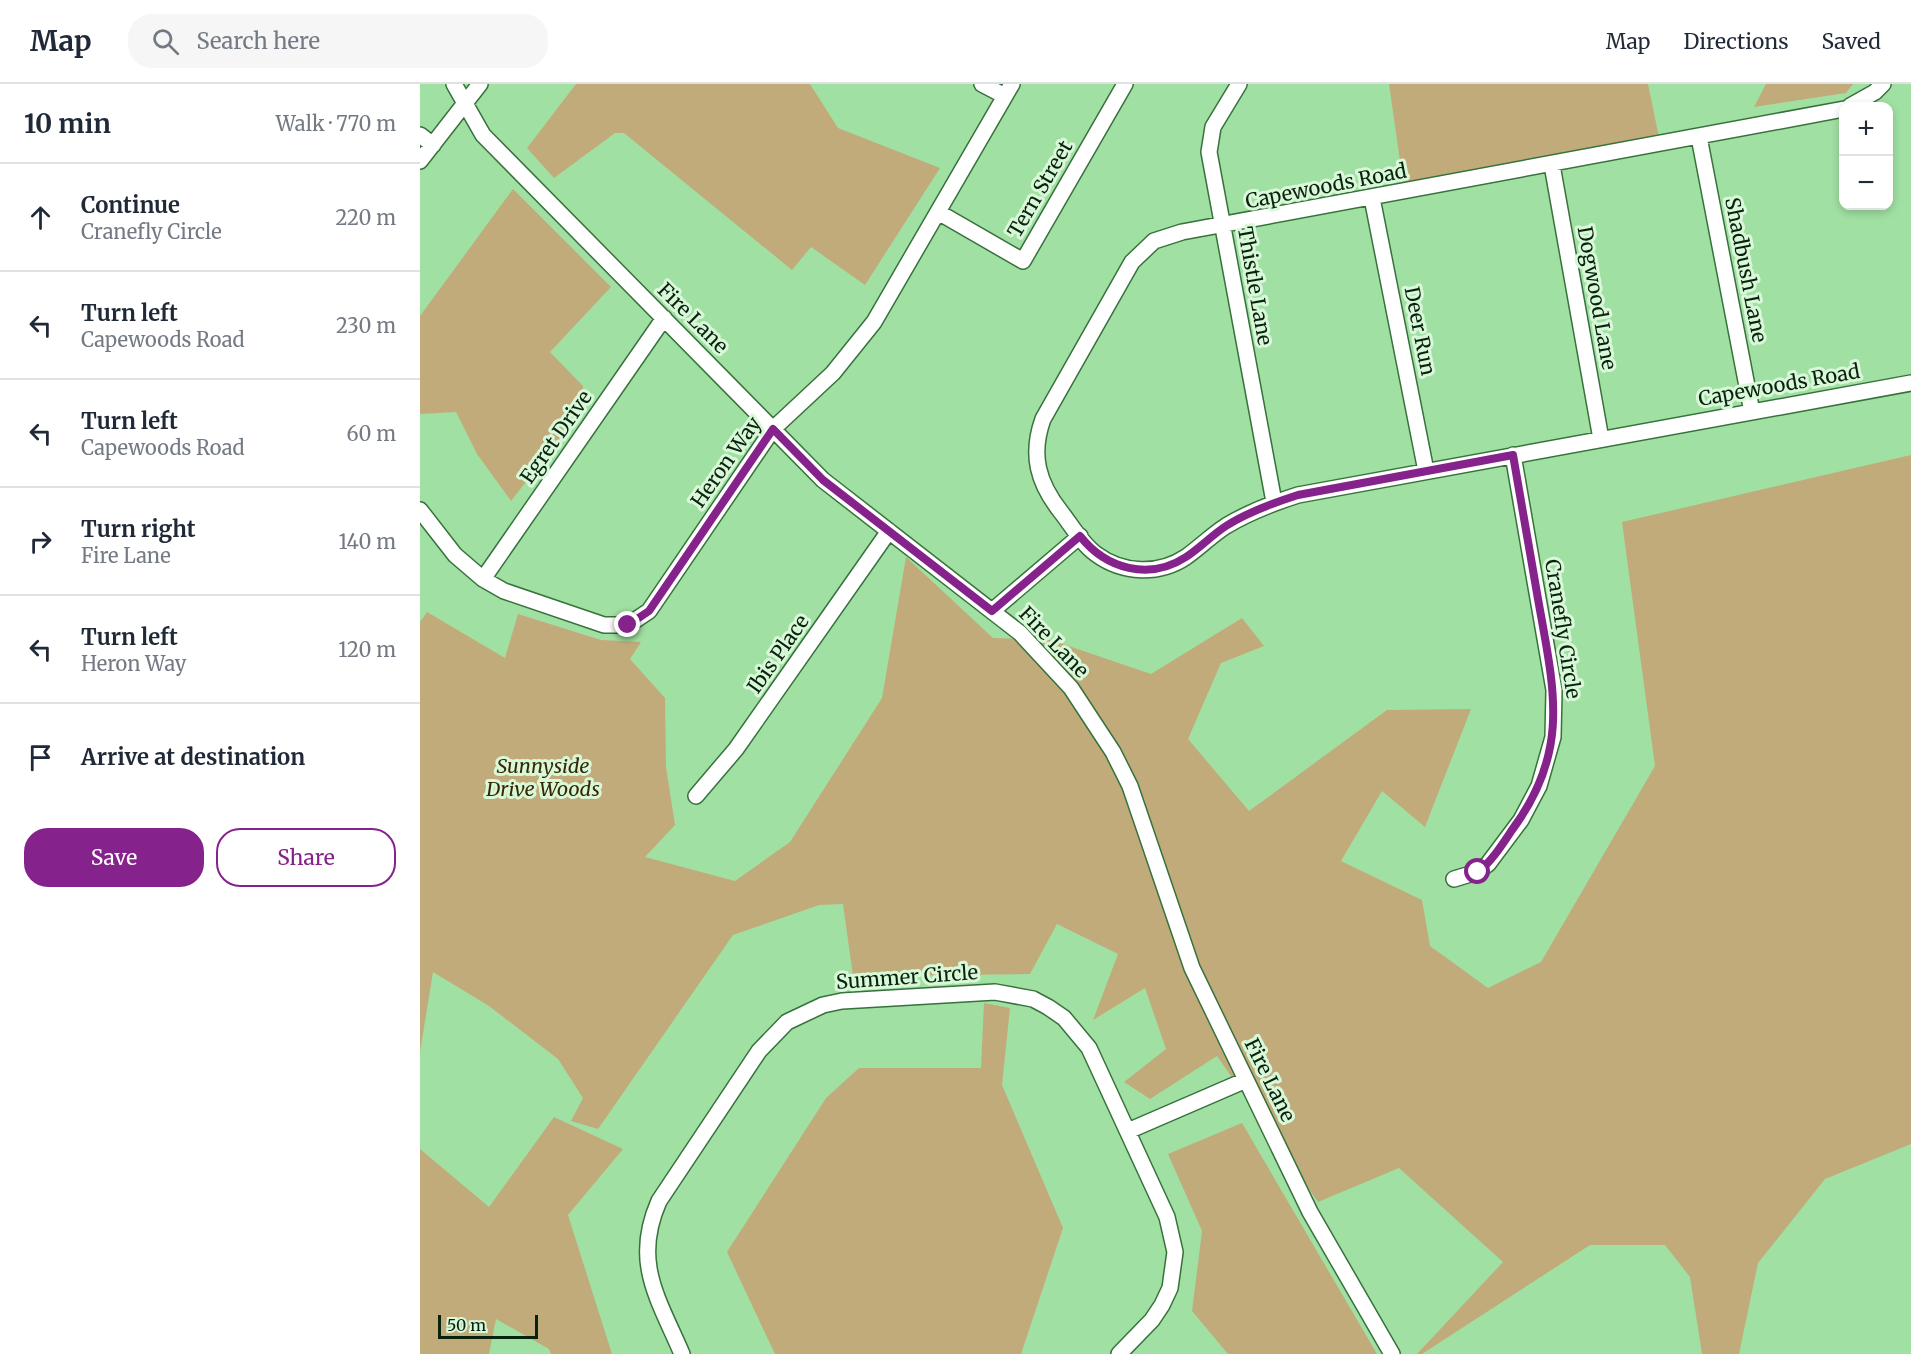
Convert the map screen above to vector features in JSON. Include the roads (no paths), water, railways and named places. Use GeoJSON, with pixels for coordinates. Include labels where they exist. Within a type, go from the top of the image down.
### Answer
{"type":"FeatureCollection","features":[{"type":"Feature","properties":{"kind":"street","name":"Fire Lane"},"geometry":{"type":"LineString","coordinates":[[454,84],[483,135],[823,480],[1020,633],[1053,667],[1094,719],[1130,786],[1192,968],[1310,1212],[1392,1354]]}},
{"type":"Feature","properties":{"kind":"street"},"geometry":{"type":"LineString","coordinates":[[420,161],[466,106],[480,84]]}},
{"type":"Feature","properties":{"kind":"street"},"geometry":{"type":"LineString","coordinates":[[982,84],[1008,90]]}},
{"type":"Feature","properties":{"kind":"street","name":"Tern Street"},"geometry":{"type":"LineString","coordinates":[[938,212],[1023,261],[1125,84]]}},
{"type":"Feature","properties":{"kind":"street","name":"Thistle Lane"},"geometry":{"type":"LineString","coordinates":[[1239,84],[1213,127],[1209,139],[1209,152],[1274,502]]}},
{"type":"Feature","properties":{"kind":"street"},"geometry":{"type":"LineString","coordinates":[[1857,102],[1875,92],[1883,84]]}},
{"type":"Feature","properties":{"kind":"street","name":"Heron Way"},"geometry":{"type":"LineString","coordinates":[[420,510],[455,555],[483,579],[523,600],[604,625],[628,625],[640,620],[649,611],[773,429],[853,351],[874,322],[1008,90]]}},
{"type":"Feature","properties":{"kind":"street","name":"Capewoods Road"},"geometry":{"type":"LineString","coordinates":[[1839,110],[1168,235],[1141,251],[1132,262],[1044,419],[1036,448],[1040,479],[1047,495],[1090,550],[1110,563],[1127,568],[1158,569],[1187,556],[1225,526],[1274,502],[1298,495],[1911,383]]}},
{"type":"Feature","properties":{"kind":"street"},"geometry":{"type":"LineString","coordinates":[[420,135],[433,145]]}},
{"type":"Feature","properties":{"kind":"street","name":"Shadbush Lane"},"geometry":{"type":"LineString","coordinates":[[1699,137],[1752,412]]}},
{"type":"Feature","properties":{"kind":"street","name":"Dogwood Lane"},"geometry":{"type":"LineString","coordinates":[[1552,165],[1601,439]]}},
{"type":"Feature","properties":{"kind":"street","name":"Deer Run"},"geometry":{"type":"LineString","coordinates":[[1372,198],[1426,471]]}},
{"type":"Feature","properties":{"kind":"street","name":"Egret Drive"},"geometry":{"type":"LineString","coordinates":[[483,579],[664,318]]}},
{"type":"Feature","properties":{"kind":"street","name":"Cranefly Circle"},"geometry":{"type":"LineString","coordinates":[[1454,879],[1478,872],[1488,864],[1521,820],[1539,786],[1553,737],[1554,690],[1513,455]]}},
{"type":"Feature","properties":{"kind":"street","name":"Ibis Place"},"geometry":{"type":"LineString","coordinates":[[696,796],[736,749],[889,531]]}},
{"type":"Feature","properties":{"kind":"street"},"geometry":{"type":"LineString","coordinates":[[992,611],[1080,536]]}},
{"type":"Feature","properties":{"kind":"street","name":"Summer Circle"},"geometry":{"type":"LineString","coordinates":[[682,1354],[648,1272],[646,1245],[651,1218],[659,1201],[772,1035],[805,1012],[842,1001],[995,992],[1033,999],[1064,1018],[1079,1034],[1089,1048],[1167,1217],[1175,1252],[1170,1288],[1152,1320],[1119,1354]]}},
{"type":"Feature","properties":{"kind":"street"},"geometry":{"type":"LineString","coordinates":[[1128,1131],[1246,1080]]}},
{"type":"Feature","properties":{"kind":"park label","name":"Sunnyside Drive Woods"},"geometry":{"type":"Point","coordinates":[543,778]}}]}
